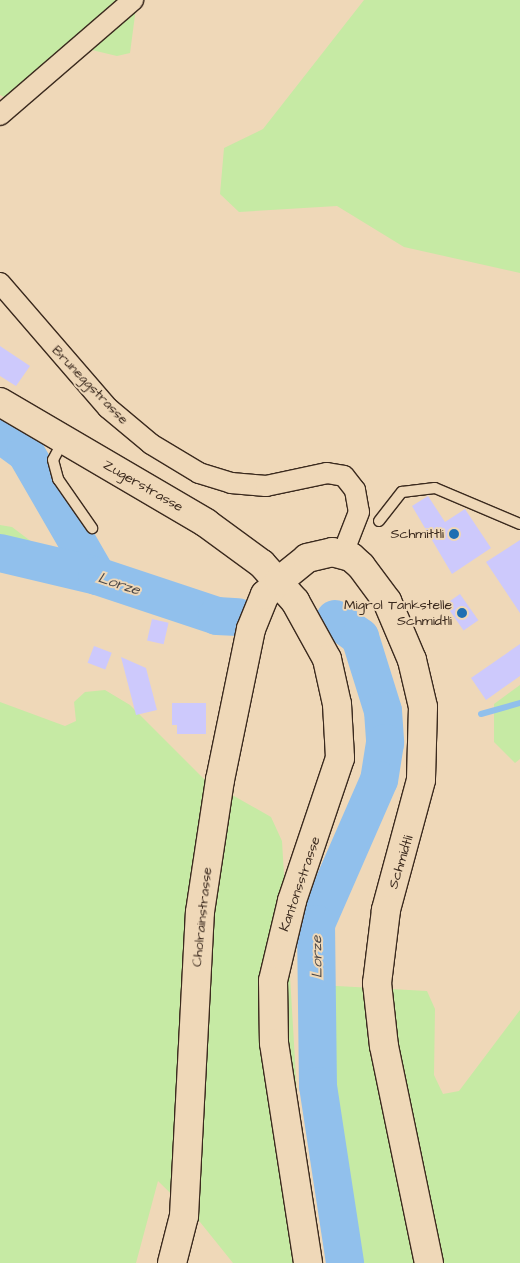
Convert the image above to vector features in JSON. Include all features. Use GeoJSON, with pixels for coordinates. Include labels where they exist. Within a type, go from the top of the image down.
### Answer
{"type":"FeatureCollection","features":[{"type":"Feature","properties":{"kind":"street"},"geometry":{"type":"LineString","coordinates":[[0,115],[133,0]]}},
{"type":"Feature","properties":{"kind":"street","name":"Bruneggstrasse"},"geometry":{"type":"LineString","coordinates":[[0,283],[108,408],[151,444],[199,474],[230,483],[266,486],[327,473],[344,476],[355,490],[359,512],[343,553]]}},
{"type":"Feature","properties":{"kind":"street","name":"Zugerstrasse"},"geometry":{"type":"LineString","coordinates":[[0,402],[206,523],[279,581]]}},
{"type":"Feature","properties":{"kind":"street"},"geometry":{"type":"LineString","coordinates":[[279,581],[307,558],[343,553]]}},
{"type":"Feature","properties":{"kind":"street","name":"Schmidtli"},"geometry":{"type":"LineString","coordinates":[[343,553],[361,566],[387,601],[412,660],[423,707],[421,780],[386,910],[377,983],[384,1046],[429,1263]]}},
{"type":"Feature","properties":{"kind":"street","name":"Cholrainstrasse"},"geometry":{"type":"LineString","coordinates":[[172,1263],[184,1216],[200,912],[220,780],[251,629],[265,595],[279,581]]}},
{"type":"Feature","properties":{"kind":"street","name":"Kantonsstrasse"},"geometry":{"type":"LineString","coordinates":[[279,581],[316,634],[327,659],[340,731],[340,758],[292,901],[273,981],[274,1043],[308,1263]]}},
{"type":"Feature","properties":{"kind":"lane"},"geometry":{"type":"LineString","coordinates":[[64,440],[53,460],[58,479],[92,528]]}},
{"type":"Feature","properties":{"kind":"lane"},"geometry":{"type":"LineString","coordinates":[[380,521],[402,492],[435,488],[520,524]]}},
{"type":"Feature","properties":{"kind":"green space"},"geometry":{"type":"Polygon","coordinates":[[[0,0],[137,0],[130,53],[117,56],[75,46],[9,99],[0,95],[0,0]]]}},
{"type":"Feature","properties":{"kind":"green space"},"geometry":{"type":"Polygon","coordinates":[[[364,0],[520,0],[520,273],[404,247],[337,206],[239,212],[220,194],[224,148],[263,129],[364,0]]]}},
{"type":"Feature","properties":{"kind":"green space"},"geometry":{"type":"Polygon","coordinates":[[[0,525],[12,527],[93,588],[0,572],[0,525]]]}},
{"type":"Feature","properties":{"kind":"green space"},"geometry":{"type":"Polygon","coordinates":[[[520,685],[520,759],[515,763],[494,742],[494,704],[520,685]]]}},
{"type":"Feature","properties":{"kind":"green space"},"geometry":{"type":"Polygon","coordinates":[[[105,690],[130,705],[204,779],[271,817],[282,841],[307,1263],[233,1263],[200,1222],[158,1181],[136,1263],[0,1263],[0,702],[65,726],[76,721],[74,702],[85,692],[105,690]]]}},
{"type":"Feature","properties":{"kind":"green space"},"geometry":{"type":"Polygon","coordinates":[[[319,985],[427,991],[435,1009],[434,1075],[443,1094],[459,1091],[520,1010],[520,1263],[350,1263],[319,985]]]}},
{"type":"Feature","properties":{"kind":"building"},"geometry":{"type":"Polygon","coordinates":[[[0,346],[30,366],[16,386],[0,376],[0,346]]]}},
{"type":"Feature","properties":{"kind":"building"},"geometry":{"type":"Polygon","coordinates":[[[428,496],[445,522],[465,509],[491,548],[452,574],[412,506],[428,496]]]}},
{"type":"Feature","properties":{"kind":"building"},"geometry":{"type":"Polygon","coordinates":[[[520,540],[520,613],[486,562],[520,540]]]}},
{"type":"Feature","properties":{"kind":"building"},"geometry":{"type":"Polygon","coordinates":[[[460,594],[478,620],[464,631],[445,604],[460,594]]]}},
{"type":"Feature","properties":{"kind":"building"},"geometry":{"type":"Polygon","coordinates":[[[152,619],[169,623],[164,644],[147,640],[152,619]]]}},
{"type":"Feature","properties":{"kind":"building"},"geometry":{"type":"Polygon","coordinates":[[[520,644],[520,676],[486,700],[471,678],[520,644]]]}},
{"type":"Feature","properties":{"kind":"building"},"geometry":{"type":"Polygon","coordinates":[[[94,646],[112,653],[105,670],[88,663],[94,646]]]}},
{"type":"Feature","properties":{"kind":"building"},"geometry":{"type":"Polygon","coordinates":[[[121,657],[146,668],[157,710],[136,715],[121,657]]]}},
{"type":"Feature","properties":{"kind":"building"},"geometry":{"type":"Polygon","coordinates":[[[172,703],[206,703],[206,734],[177,734],[177,725],[172,725],[172,703]]]}},
{"type":"Feature","properties":{"kind":"waterway"},"geometry":{"type":"LineString","coordinates":[[0,434],[26,453],[97,576]]}},
{"type":"Feature","properties":{"kind":"waterway","name":"Lorze"},"geometry":{"type":"LineString","coordinates":[[0,553],[97,576],[217,616],[238,617]]}},
{"type":"Feature","properties":{"kind":"waterway","name":"Lorze"},"geometry":{"type":"LineString","coordinates":[[335,619],[360,637],[383,711],[385,743],[379,780],[316,924],[318,1086],[345,1263]]}},
{"type":"Feature","properties":{"kind":"waterway"},"geometry":{"type":"LineString","coordinates":[[481,714],[520,703]]}},
{"type":"Feature","properties":{"kind":"place","name":"Schmittli"},"geometry":{"type":"Point","coordinates":[454,534]}},
{"type":"Feature","properties":{"kind":"place","name":"Migrol Tankstelle Schmidtli"},"geometry":{"type":"Point","coordinates":[462,613]}}]}
